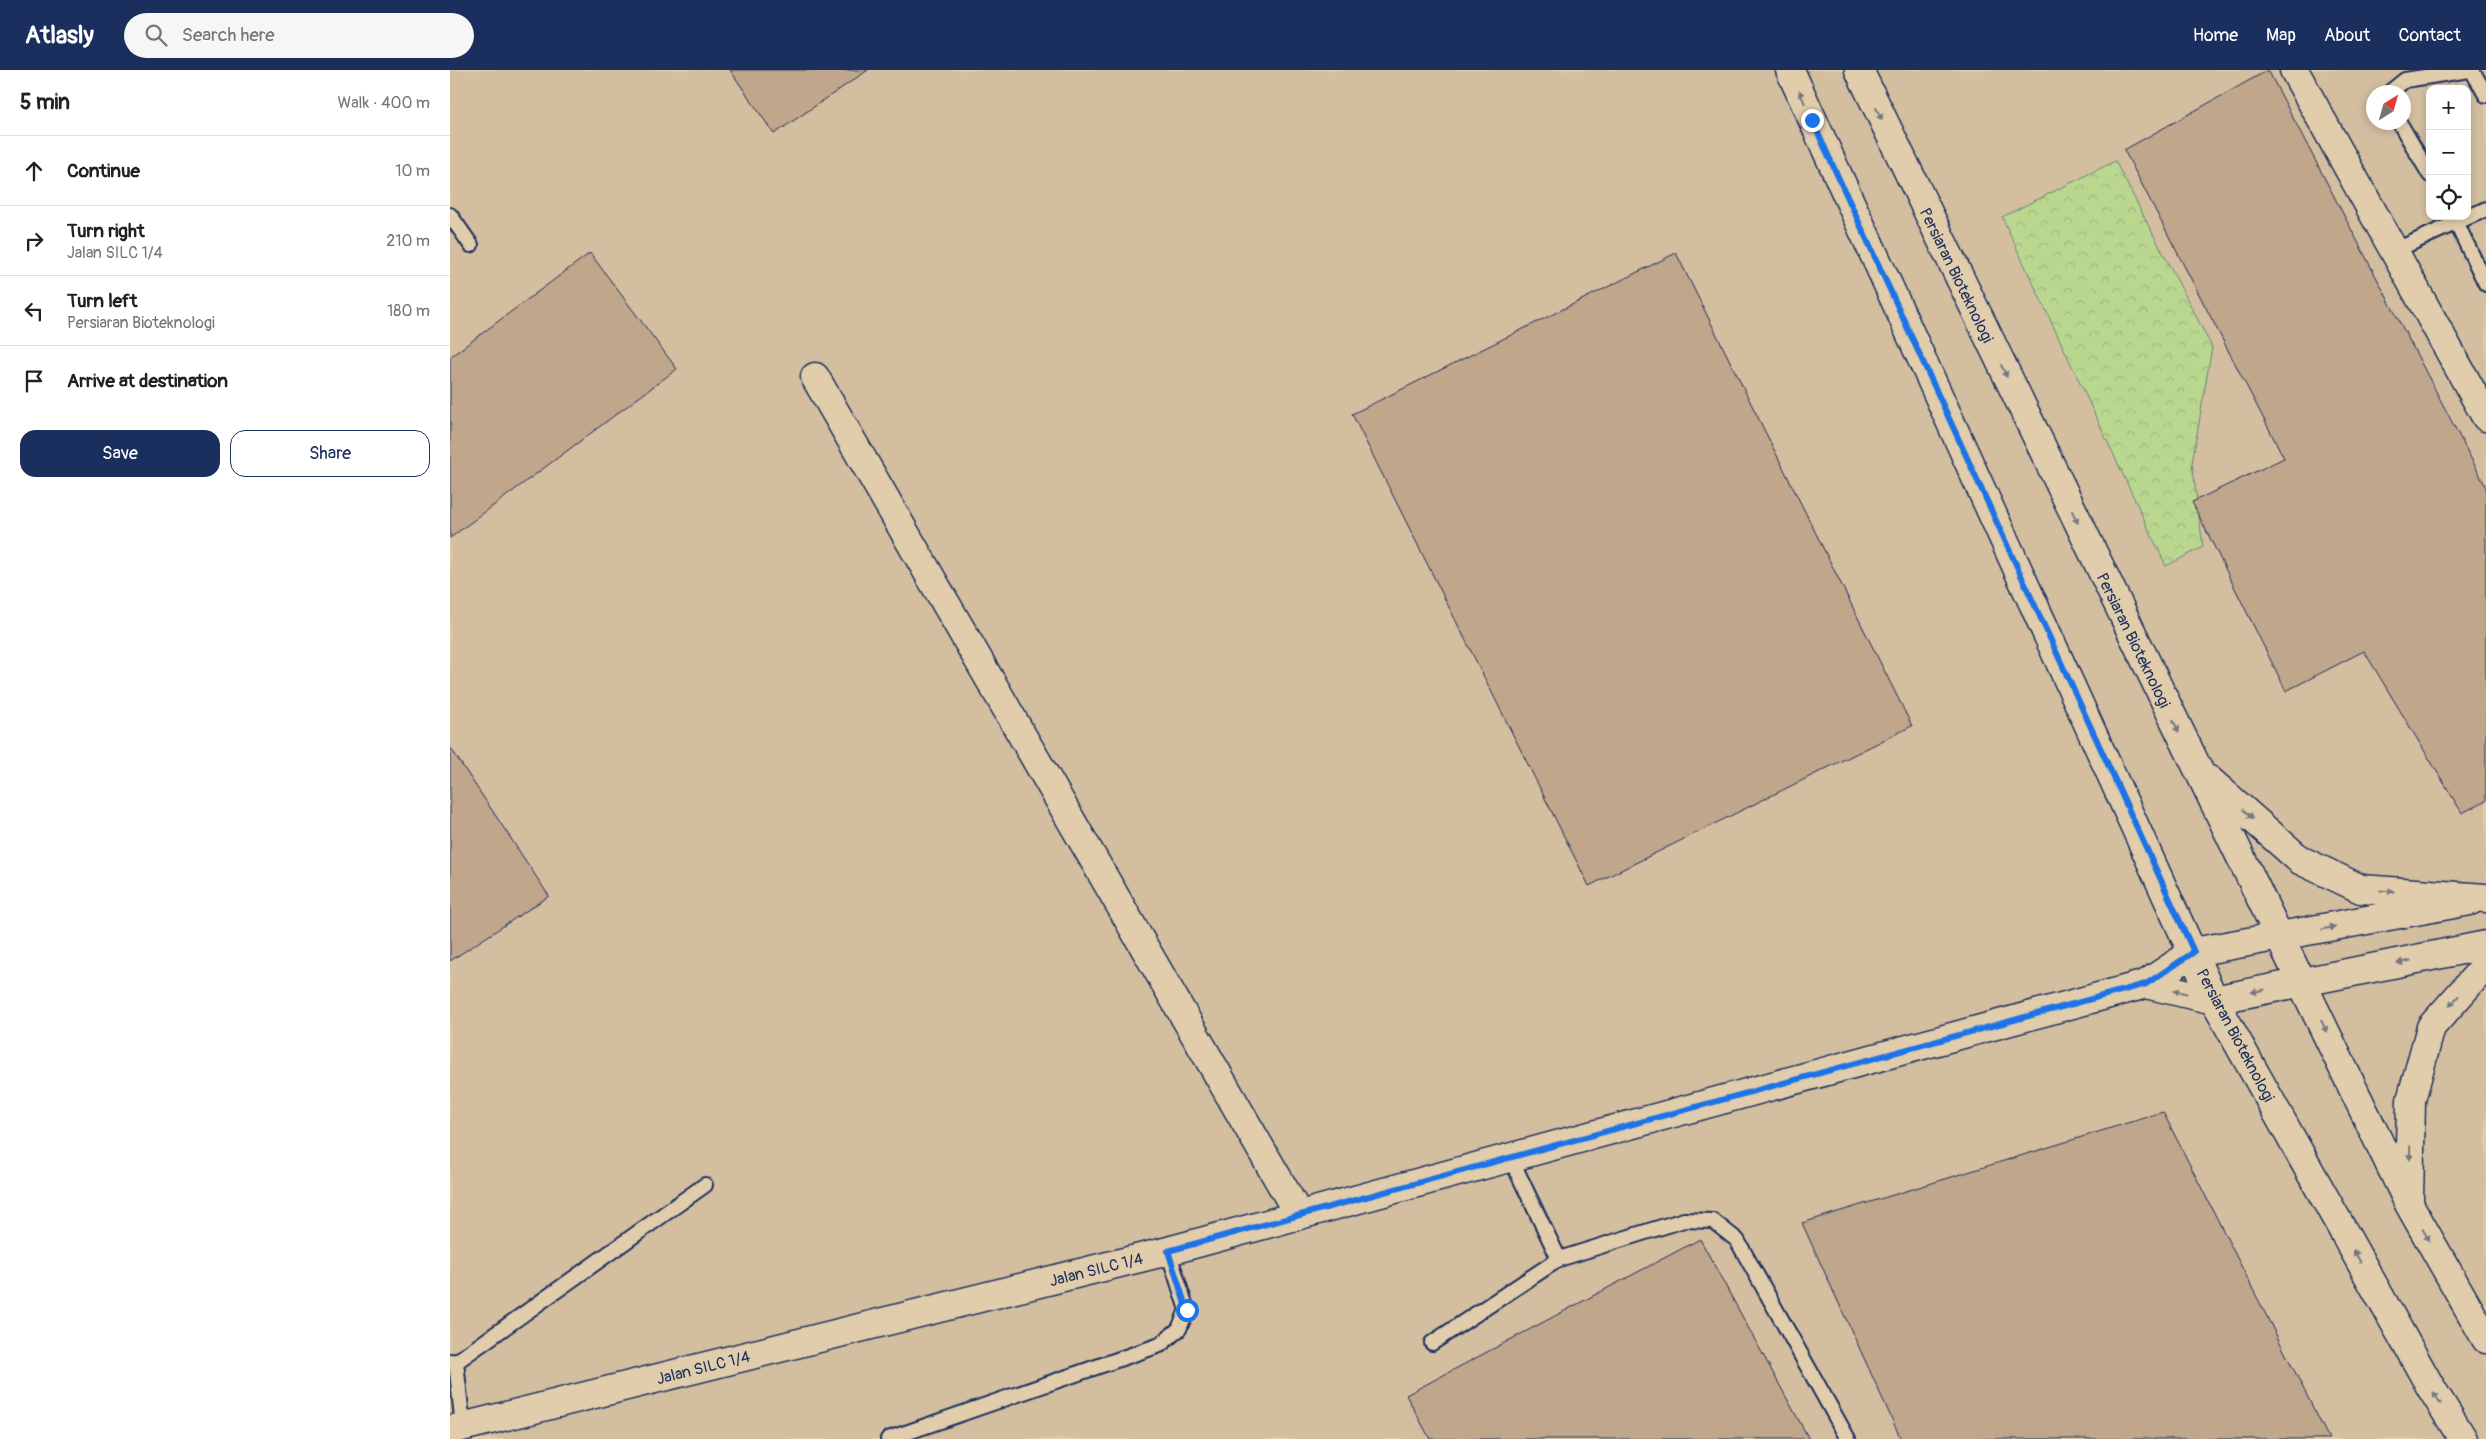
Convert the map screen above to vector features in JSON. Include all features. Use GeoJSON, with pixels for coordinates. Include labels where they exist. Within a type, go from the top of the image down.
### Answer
{"type":"FeatureCollection","features":[{"type":"Feature","properties":{"kind":"street","name":"Persiaran Bioteknologi"},"geometry":{"type":"LineString","coordinates":[[1790,70],[2194,952],[2214,1000],[2430,1386],[2463,1439]]}},
{"type":"Feature","properties":{"kind":"street","name":"Persiaran Bioteknologi"},"geometry":{"type":"LineString","coordinates":[[1859,70],[2409,1204],[2486,1339]]}},
{"type":"Feature","properties":{"kind":"street"},"geometry":{"type":"LineString","coordinates":[[2294,70],[2396,250],[2486,417]]}},
{"type":"Feature","properties":{"kind":"street"},"geometry":{"type":"LineString","coordinates":[[815,377],[1299,1215]]}},
{"type":"Feature","properties":{"kind":"street"},"geometry":{"type":"LineString","coordinates":[[2198,771],[2300,860],[2361,889],[2485,898]]}},
{"type":"Feature","properties":{"kind":"street"},"geometry":{"type":"LineString","coordinates":[[2194,952],[2485,898]]}},
{"type":"Feature","properties":{"kind":"street"},"geometry":{"type":"LineString","coordinates":[[2146,984],[2214,1000],[2486,945]]}},
{"type":"Feature","properties":{"kind":"street","name":"Jalan SILC 1/4"},"geometry":{"type":"LineString","coordinates":[[456,1429],[1168,1251],[2146,984],[2194,952]]}},
{"type":"Feature","properties":{"kind":"street"},"geometry":{"type":"LineString","coordinates":[[2409,1204],[2411,1100],[2431,1027],[2486,965]]}},
{"type":"Feature","properties":{"kind":"lane"},"geometry":{"type":"LineString","coordinates":[[2399,85],[2405,80],[2471,70],[2486,95]]}},
{"type":"Feature","properties":{"kind":"lane"},"geometry":{"type":"LineString","coordinates":[[2404,130],[2426,168]]}},
{"type":"Feature","properties":{"kind":"lane"},"geometry":{"type":"LineString","coordinates":[[2471,214],[2486,209]]}},
{"type":"Feature","properties":{"kind":"lane"},"geometry":{"type":"LineString","coordinates":[[450,215],[471,245]]}},
{"type":"Feature","properties":{"kind":"lane"},"geometry":{"type":"LineString","coordinates":[[2396,250],[2453,220]]}},
{"type":"Feature","properties":{"kind":"lane"},"geometry":{"type":"LineString","coordinates":[[2455,220],[2486,284]]}},
{"type":"Feature","properties":{"kind":"lane"},"geometry":{"type":"LineString","coordinates":[[1510,1157],[1559,1259]]}},
{"type":"Feature","properties":{"kind":"lane"},"geometry":{"type":"LineString","coordinates":[[456,1429],[453,1362],[705,1185]]}},
{"type":"Feature","properties":{"kind":"lane"},"geometry":{"type":"LineString","coordinates":[[1432,1343],[1559,1259],[1684,1220],[1713,1222],[1737,1240],[1848,1439]]}},
{"type":"Feature","properties":{"kind":"lane"},"geometry":{"type":"LineString","coordinates":[[888,1439],[1160,1345],[1179,1329],[1187,1310],[1168,1251]]}},
{"type":"Feature","properties":{"kind":"shaded area"},"geometry":{"type":"Polygon","coordinates":[[[450,70],[2486,70],[2486,1439],[450,1439],[450,70]]]}},
{"type":"Feature","properties":{"kind":"green space"},"geometry":{"type":"Polygon","coordinates":[[[2115,161],[2212,347],[2192,463],[2203,547],[2166,566],[2002,217],[2115,161]]]}},
{"type":"Feature","properties":{"kind":"building"},"geometry":{"type":"Polygon","coordinates":[[[730,70],[868,70],[774,134],[730,70]]]}},
{"type":"Feature","properties":{"kind":"building"},"geometry":{"type":"Polygon","coordinates":[[[2268,70],[2486,487],[2486,801],[2462,813],[2364,651],[2286,691],[2192,502],[2284,458],[2124,150],[2268,70]]]}},
{"type":"Feature","properties":{"kind":"building"},"geometry":{"type":"Polygon","coordinates":[[[590,253],[677,369],[450,538],[450,357],[590,253]]]}},
{"type":"Feature","properties":{"kind":"building"},"geometry":{"type":"Polygon","coordinates":[[[1676,253],[1912,726],[1589,886],[1352,414],[1676,253]]]}},
{"type":"Feature","properties":{"kind":"building"},"geometry":{"type":"Polygon","coordinates":[[[450,747],[549,896],[450,961],[450,747]]]}},
{"type":"Feature","properties":{"kind":"building"},"geometry":{"type":"Polygon","coordinates":[[[2163,1112],[2329,1439],[1901,1439],[1802,1223],[2163,1112]]]}},
{"type":"Feature","properties":{"kind":"building"},"geometry":{"type":"Polygon","coordinates":[[[1700,1239],[1809,1439],[1430,1439],[1406,1395],[1700,1239]]]}},
{"type":"Feature","properties":{"kind":"route"},"geometry":{"type":"LineString","coordinates":[[1187,1310],[1168,1251],[2146,984],[2194,952],[1812,120]]}}]}
